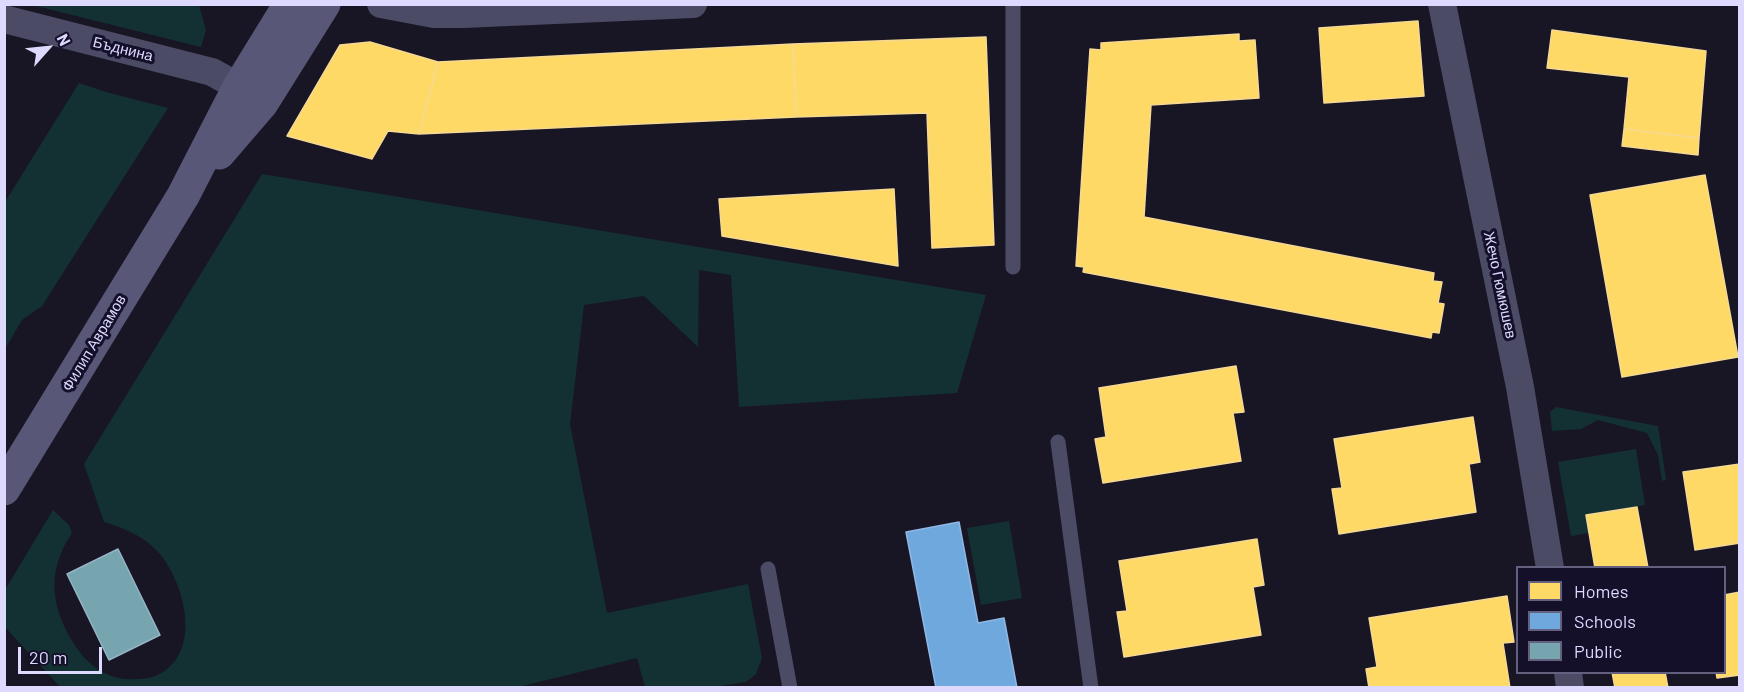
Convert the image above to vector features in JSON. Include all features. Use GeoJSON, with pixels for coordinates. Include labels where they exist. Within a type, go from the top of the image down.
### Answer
{"type":"FeatureCollection","features":[{"type":"Feature","properties":{"kind":"street","name":"Филип Аврамов"},"geometry":{"type":"LineString","coordinates":[[4,489],[183,196],[239,87],[290,4]]}},
{"type":"Feature","properties":{"kind":"street","name":"Филип Аврамов"},"geometry":{"type":"LineString","coordinates":[[183,196],[262,103],[324,4]]}},
{"type":"Feature","properties":{"kind":"street"},"geometry":{"type":"LineString","coordinates":[[381,4],[434,14],[693,4]]}},
{"type":"Feature","properties":{"kind":"street"},"geometry":{"type":"LineString","coordinates":[[454,4],[494,13]]}},
{"type":"Feature","properties":{"kind":"street","name":"Жечо Гюмюшев"},"geometry":{"type":"LineString","coordinates":[[1442,4],[1518,376],[1550,566]]}},
{"type":"Feature","properties":{"kind":"street","name":"Бъднина"},"geometry":{"type":"LineString","coordinates":[[4,19],[212,72],[239,87]]}},
{"type":"Feature","properties":{"kind":"lane"},"geometry":{"type":"LineString","coordinates":[[1013,4],[1013,267]]}},
{"type":"Feature","properties":{"kind":"lane"},"geometry":{"type":"LineString","coordinates":[[1058,442],[1091,687]]}},
{"type":"Feature","properties":{"kind":"lane"},"geometry":{"type":"LineString","coordinates":[[768,569],[790,687]]}},
{"type":"Feature","properties":{"kind":"green space"},"geometry":{"type":"Polygon","coordinates":[[[32,5],[199,5],[206,30],[201,47],[32,5]]]}},
{"type":"Feature","properties":{"kind":"green space"},"geometry":{"type":"Polygon","coordinates":[[[79,83],[168,108],[42,306],[22,320],[5,349],[5,202],[79,83]]]}},
{"type":"Feature","properties":{"kind":"green space"},"geometry":{"type":"Polygon","coordinates":[[[262,174],[986,295],[957,393],[739,407],[731,275],[699,270],[698,347],[644,296],[584,305],[570,424],[607,613],[748,584],[762,658],[756,674],[746,682],[713,687],[645,687],[637,658],[514,688],[60,687],[4,626],[5,590],[53,510],[69,525],[72,533],[56,568],[56,603],[65,628],[85,658],[93,666],[113,677],[146,678],[167,669],[177,658],[183,644],[184,611],[175,578],[153,547],[140,537],[104,522],[84,464],[262,174]]]}},
{"type":"Feature","properties":{"kind":"green space"},"geometry":{"type":"Polygon","coordinates":[[[1556,407],[1658,426],[1666,480],[1662,481],[1658,455],[1647,433],[1598,420],[1581,429],[1552,431],[1550,412],[1556,407]]]}},
{"type":"Feature","properties":{"kind":"green space"},"geometry":{"type":"Polygon","coordinates":[[[1636,449],[1645,505],[1586,515],[1589,533],[1571,536],[1558,462],[1636,449]]]}},
{"type":"Feature","properties":{"kind":"green space"},"geometry":{"type":"Polygon","coordinates":[[[1009,521],[1022,598],[981,605],[967,528],[1009,521]]]}},
{"type":"Feature","properties":{"kind":"building: Homes"},"geometry":{"type":"Polygon","coordinates":[[[1418,21],[1424,96],[1324,103],[1319,28],[1418,21]]]}},
{"type":"Feature","properties":{"kind":"building: Homes"},"geometry":{"type":"Polygon","coordinates":[[[1552,30],[1706,51],[1699,138],[1624,129],[1629,77],[1547,68],[1552,30]]]}},
{"type":"Feature","properties":{"kind":"building: Homes"},"geometry":{"type":"Polygon","coordinates":[[[1239,34],[1239,41],[1255,40],[1259,98],[1151,105],[1144,217],[1434,273],[1433,281],[1442,282],[1438,303],[1444,304],[1439,333],[1432,332],[1431,338],[1083,272],[1084,267],[1076,266],[1090,49],[1101,50],[1101,43],[1239,34]]]}},
{"type":"Feature","properties":{"kind":"building: Homes"},"geometry":{"type":"Polygon","coordinates":[[[986,37],[994,245],[932,248],[927,113],[796,117],[793,44],[986,37]]]}},
{"type":"Feature","properties":{"kind":"building: Homes"},"geometry":{"type":"Polygon","coordinates":[[[370,42],[438,62],[419,134],[388,131],[372,159],[287,136],[340,45],[370,42]]]}},
{"type":"Feature","properties":{"kind":"building: Homes"},"geometry":{"type":"Polygon","coordinates":[[[793,44],[796,117],[419,134],[438,62],[793,44]]]}},
{"type":"Feature","properties":{"kind":"building: Homes"},"geometry":{"type":"Polygon","coordinates":[[[1624,129],[1699,138],[1698,155],[1622,146],[1624,129]]]}},
{"type":"Feature","properties":{"kind":"building: Homes"},"geometry":{"type":"Polygon","coordinates":[[[1705,175],[1738,357],[1622,377],[1590,195],[1705,175]]]}},
{"type":"Feature","properties":{"kind":"building: Homes"},"geometry":{"type":"Polygon","coordinates":[[[894,189],[898,266],[722,236],[719,199],[894,189]]]}},
{"type":"Feature","properties":{"kind":"building: Homes"},"geometry":{"type":"Polygon","coordinates":[[[1236,366],[1244,412],[1233,413],[1241,461],[1103,483],[1095,439],[1106,437],[1099,388],[1236,366]]]}},
{"type":"Feature","properties":{"kind":"building: Homes"},"geometry":{"type":"Polygon","coordinates":[[[1473,417],[1480,462],[1469,464],[1476,512],[1339,534],[1332,489],[1342,488],[1334,439],[1473,417]]]}},
{"type":"Feature","properties":{"kind":"building: Homes"},"geometry":{"type":"Polygon","coordinates":[[[1740,464],[1740,543],[1695,550],[1683,472],[1740,464]]]}},
{"type":"Feature","properties":{"kind":"building: Homes"},"geometry":{"type":"Polygon","coordinates":[[[1637,507],[1648,566],[1595,566],[1586,515],[1637,507]]]}},
{"type":"Feature","properties":{"kind":"building: Homes"},"geometry":{"type":"Polygon","coordinates":[[[1257,539],[1264,585],[1253,587],[1261,635],[1124,657],[1117,612],[1127,611],[1119,561],[1257,539]]]}},
{"type":"Feature","properties":{"kind":"building: Homes"},"geometry":{"type":"Polygon","coordinates":[[[1740,592],[1740,675],[1717,678],[1716,674],[1726,674],[1726,595],[1740,592]]]}},
{"type":"Feature","properties":{"kind":"building: Homes"},"geometry":{"type":"Polygon","coordinates":[[[1507,596],[1514,642],[1503,643],[1510,688],[1369,688],[1366,669],[1377,667],[1369,618],[1507,596]]]}},
{"type":"Feature","properties":{"kind":"building: Homes"},"geometry":{"type":"Polygon","coordinates":[[[1612,674],[1665,674],[1668,688],[1615,688],[1612,674]]]}},
{"type":"Feature","properties":{"kind":"building: Schools"},"geometry":{"type":"Polygon","coordinates":[[[959,522],[978,623],[1004,618],[1017,688],[936,688],[906,532],[959,522]]]}},
{"type":"Feature","properties":{"kind":"building: Public"},"geometry":{"type":"Polygon","coordinates":[[[118,549],[160,635],[109,660],[67,574],[118,549]]]}}]}
